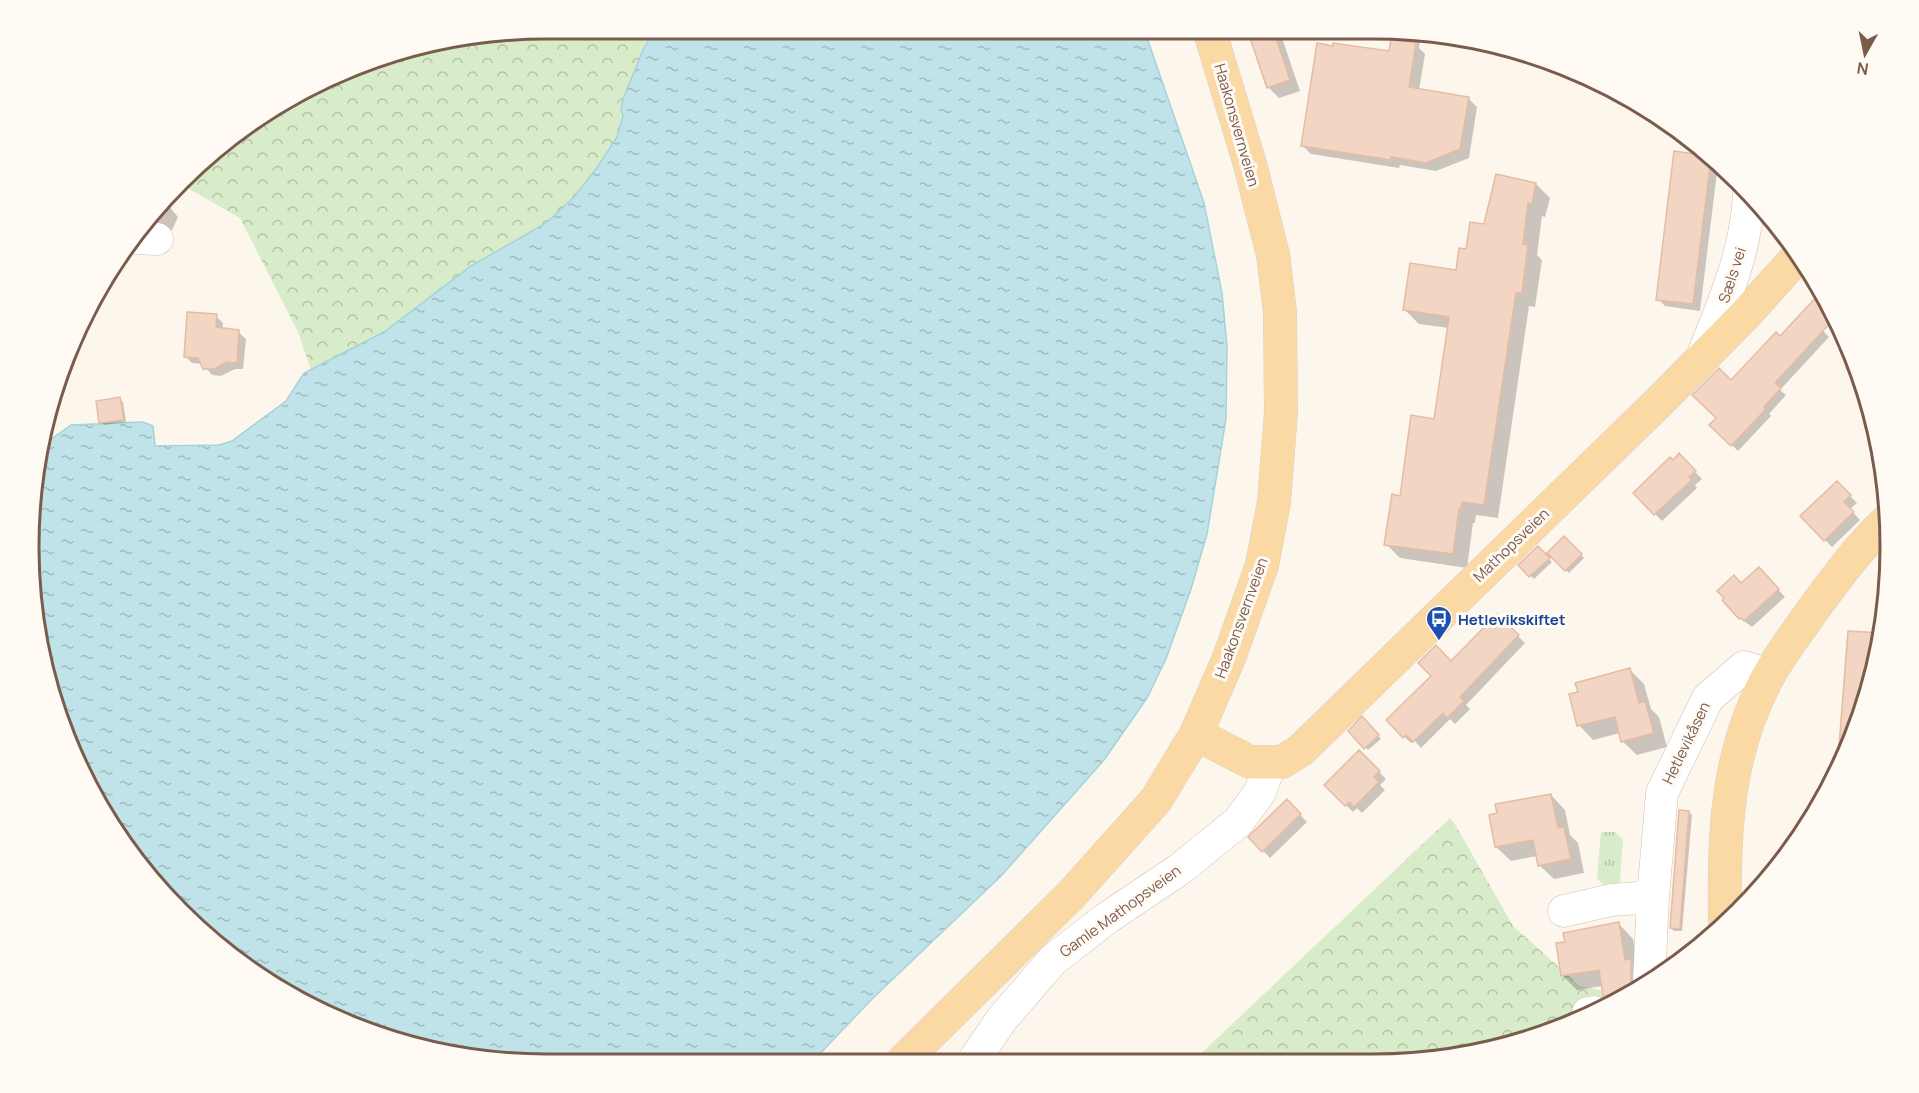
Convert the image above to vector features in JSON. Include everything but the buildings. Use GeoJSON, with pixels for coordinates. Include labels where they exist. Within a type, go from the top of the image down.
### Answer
{"type":"FeatureCollection","features":[{"type":"Feature","properties":{"kind":"main road","name":"Haakonsvernveien"},"geometry":{"type":"LineString","coordinates":[[910,1054],[1072,894],[1156,800],[1196,734],[1229,658],[1262,565],[1274,502],[1281,412],[1280,312],[1273,255],[1250,164],[1212,39]]}},
{"type":"Feature","properties":{"kind":"main road","name":"Mathopsveien"},"geometry":{"type":"LineString","coordinates":[[1270,764],[1282,762],[1301,750],[1659,402],[1745,315],[1792,263]]}},
{"type":"Feature","properties":{"kind":"main road"},"geometry":{"type":"LineString","coordinates":[[1725,911],[1724,861],[1729,792],[1742,740],[1769,675],[1827,591],[1879,528]]}},
{"type":"Feature","properties":{"kind":"main road"},"geometry":{"type":"LineString","coordinates":[[1196,734],[1250,762],[1270,764]]}},
{"type":"Feature","properties":{"kind":"street","name":"Sæls vei"},"geometry":{"type":"LineString","coordinates":[[1703,356],[1735,273],[1748,219],[1748,206]]}},
{"type":"Feature","properties":{"kind":"street","name":"Hetlevikåsen"},"geometry":{"type":"LineString","coordinates":[[1650,971],[1662,793],[1708,698],[1744,667],[1769,675]]}},
{"type":"Feature","properties":{"kind":"street","name":"Gamle Mathopsveien"},"geometry":{"type":"LineString","coordinates":[[978,1054],[1002,1019],[1053,960],[1107,918],[1180,869],[1238,822],[1260,792],[1270,764]]}},
{"type":"Feature","properties":{"kind":"street"},"geometry":{"type":"LineString","coordinates":[[1564,911],[1611,900],[1653,897]]}},
{"type":"Feature","properties":{"kind":"green space"},"geometry":{"type":"Polygon","coordinates":[[[546,39],[649,39],[623,99],[623,116],[617,137],[574,197],[546,223],[471,266],[384,332],[311,370],[298,332],[240,218],[188,188],[238,144],[293,107],[322,91],[383,66],[415,56],[480,43],[546,39]]]}},
{"type":"Feature","properties":{"kind":"green space"},"geometry":{"type":"Polygon","coordinates":[[[1450,818],[1513,926],[1580,986],[1614,993],[1536,1027],[1504,1037],[1439,1050],[1372,1054],[1201,1054],[1450,818]]]}},
{"type":"Feature","properties":{"kind":"green space"},"geometry":{"type":"Polygon","coordinates":[[[1601,832],[1615,832],[1623,840],[1619,891],[1609,890],[1597,878],[1601,832]]]}},
{"type":"Feature","properties":{"kind":"water"},"geometry":{"type":"Polygon","coordinates":[[[649,39],[1147,39],[1204,203],[1222,293],[1227,346],[1226,419],[1207,534],[1191,589],[1166,659],[1147,698],[1104,760],[1001,876],[873,998],[820,1054],[546,1054],[480,1050],[415,1037],[383,1027],[322,1002],[293,986],[238,949],[212,928],[165,881],[125,828],[91,771],[66,710],[56,678],[43,613],[40,580],[40,513],[51,440],[71,425],[143,422],[153,426],[155,446],[219,445],[232,441],[286,401],[304,373],[384,332],[471,266],[546,223],[574,197],[617,137],[623,116],[621,110],[623,99],[649,39]]]}},
{"type":"Feature","properties":{"kind":"place","name":"Hetlevikskiftet"},"geometry":{"type":"Point","coordinates":[1439,642]}}]}
